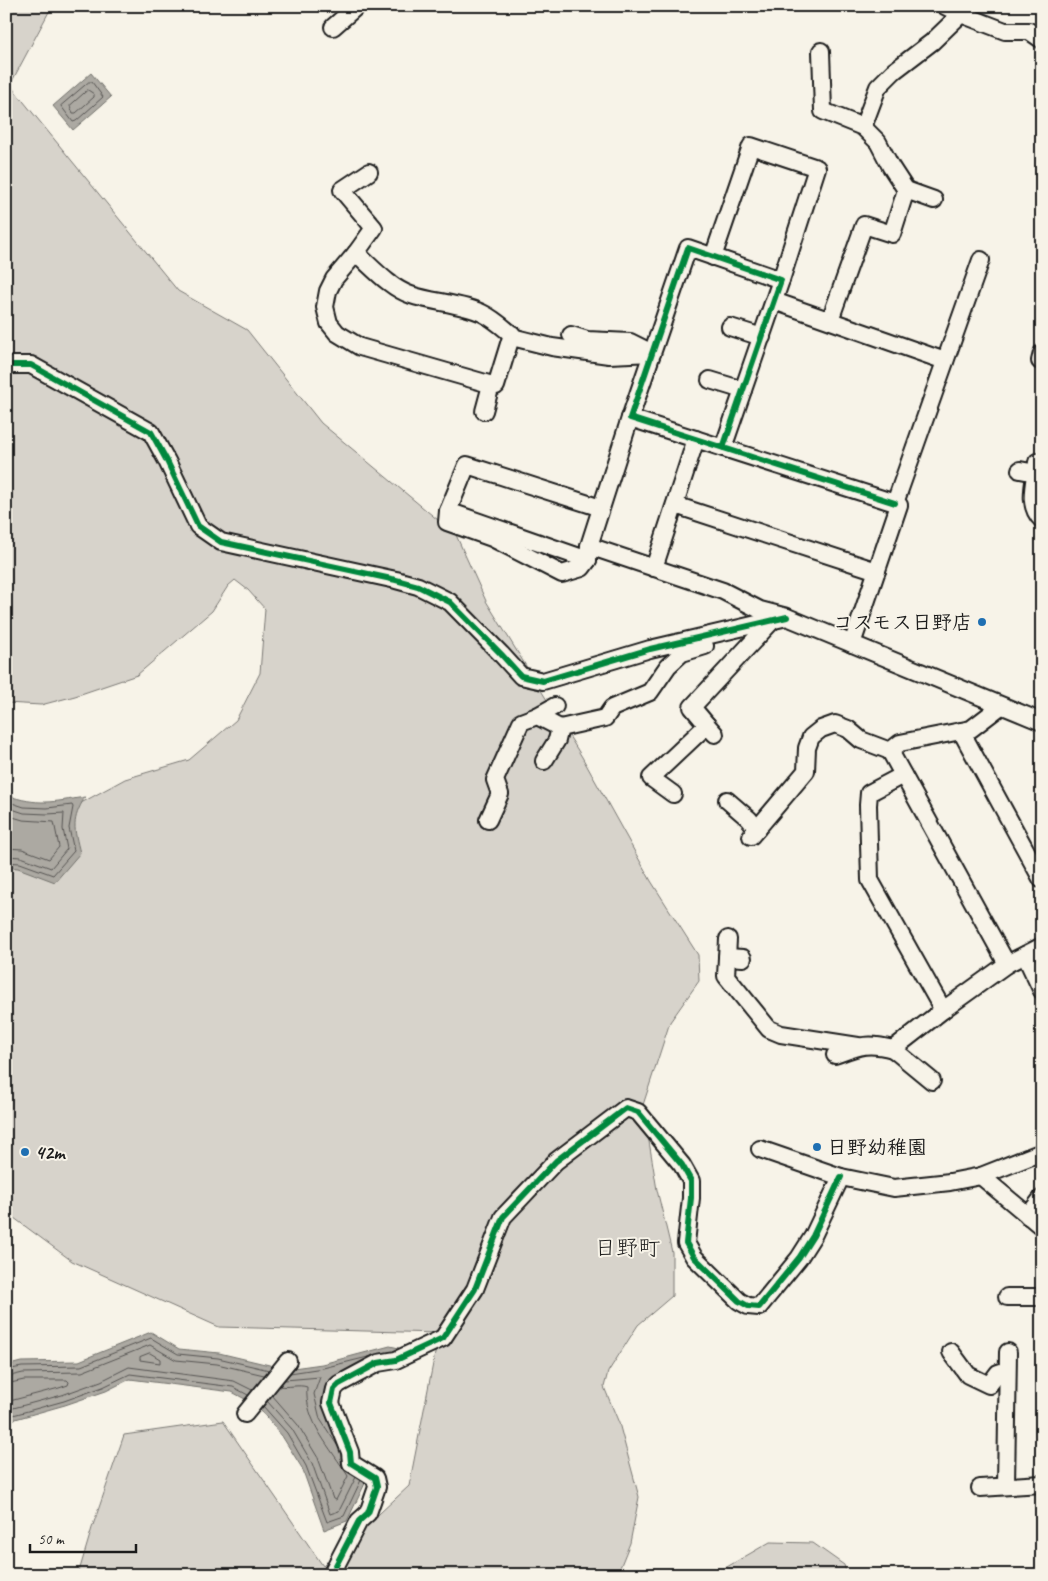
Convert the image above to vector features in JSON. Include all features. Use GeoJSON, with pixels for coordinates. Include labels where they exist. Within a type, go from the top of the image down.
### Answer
{"type":"FeatureCollection","features":[{"type":"Feature","properties":{"kind":"street"},"geometry":{"type":"LineString","coordinates":[[333,27],[357,6]]}},
{"type":"Feature","properties":{"kind":"street"},"geometry":{"type":"LineString","coordinates":[[945,6],[1005,31],[1029,31],[1042,40]]}},
{"type":"Feature","properties":{"kind":"street"},"geometry":{"type":"LineString","coordinates":[[863,127],[878,87],[894,71],[932,42],[961,14]]}},
{"type":"Feature","properties":{"kind":"street"},"geometry":{"type":"LineString","coordinates":[[821,51],[822,111],[863,127],[878,142],[906,190],[934,200]]}},
{"type":"Feature","properties":{"kind":"street"},"geometry":{"type":"LineString","coordinates":[[714,257],[751,146],[817,168],[762,337],[723,448]]}},
{"type":"Feature","properties":{"kind":"street"},"geometry":{"type":"LineString","coordinates":[[369,172],[342,190],[374,228],[334,279],[328,291],[325,307],[329,323],[338,333],[360,347],[496,386],[512,334]]}},
{"type":"Feature","properties":{"kind":"street"},"geometry":{"type":"LineString","coordinates":[[830,320],[864,225],[892,234],[906,190]]}},
{"type":"Feature","properties":{"kind":"street"},"geometry":{"type":"LineString","coordinates":[[601,508],[467,465],[448,511],[447,522],[492,538],[562,574],[582,568],[630,418],[688,248],[781,280]]}},
{"type":"Feature","properties":{"kind":"street"},"geometry":{"type":"LineString","coordinates":[[356,253],[395,286],[410,295],[480,312],[498,322],[516,338],[552,347],[609,355],[652,353]]}},
{"type":"Feature","properties":{"kind":"street"},"geometry":{"type":"LineString","coordinates":[[895,503],[981,260]]}},
{"type":"Feature","properties":{"kind":"street"},"geometry":{"type":"LineString","coordinates":[[774,301],[945,360]]}},
{"type":"Feature","properties":{"kind":"street"},"geometry":{"type":"LineString","coordinates":[[730,328],[762,337]]}},
{"type":"Feature","properties":{"kind":"street"},"geometry":{"type":"LineString","coordinates":[[571,335],[588,340],[630,342],[652,353]]}},
{"type":"Feature","properties":{"kind":"street"},"geometry":{"type":"LineString","coordinates":[[6,365],[31,365],[151,432],[198,526],[221,542],[418,586],[450,602],[521,676],[543,681],[650,649],[780,619]]}},
{"type":"Feature","properties":{"kind":"street"},"geometry":{"type":"LineString","coordinates":[[710,380],[743,390]]}},
{"type":"Feature","properties":{"kind":"street"},"geometry":{"type":"LineString","coordinates":[[484,411],[491,385]]}},
{"type":"Feature","properties":{"kind":"street"},"geometry":{"type":"LineString","coordinates":[[630,418],[899,505],[852,644]]}},
{"type":"Feature","properties":{"kind":"street"},"geometry":{"type":"LineString","coordinates":[[654,568],[696,439]]}},
{"type":"Feature","properties":{"kind":"street"},"geometry":{"type":"LineString","coordinates":[[1031,468],[1032,501],[1035,513],[1042,520]]}},
{"type":"Feature","properties":{"kind":"street"},"geometry":{"type":"LineString","coordinates":[[675,504],[877,571]]}},
{"type":"Feature","properties":{"kind":"street"},"geometry":{"type":"LineString","coordinates":[[448,511],[588,553],[654,568],[724,591],[780,619],[852,644],[1042,722]]}},
{"type":"Feature","properties":{"kind":"street"},"geometry":{"type":"LineString","coordinates":[[672,794],[651,778],[711,730],[692,707],[780,619]]}},
{"type":"Feature","properties":{"kind":"street"},"geometry":{"type":"LineString","coordinates":[[537,716],[560,728],[605,718],[612,708],[650,692],[668,666],[682,653],[705,647],[710,635]]}},
{"type":"Feature","properties":{"kind":"street"},"geometry":{"type":"LineString","coordinates":[[488,820],[500,794],[494,780],[521,722],[555,706]]}},
{"type":"Feature","properties":{"kind":"street"},"geometry":{"type":"LineString","coordinates":[[890,751],[900,743],[971,729],[1002,706]]}},
{"type":"Feature","properties":{"kind":"street"},"geometry":{"type":"LineString","coordinates":[[727,800],[754,832],[806,771],[807,748],[811,737],[821,729],[835,724],[848,729],[861,740],[890,751],[1007,964]]}},
{"type":"Feature","properties":{"kind":"street"},"geometry":{"type":"LineString","coordinates":[[544,761],[557,740],[560,728]]}},
{"type":"Feature","properties":{"kind":"street"},"geometry":{"type":"LineString","coordinates":[[961,731],[1042,880]]}},
{"type":"Feature","properties":{"kind":"street"},"geometry":{"type":"LineString","coordinates":[[903,775],[869,794],[870,880],[943,1010]]}},
{"type":"Feature","properties":{"kind":"street"},"geometry":{"type":"LineString","coordinates":[[728,939],[735,957],[726,976],[769,1029],[781,1034],[858,1046],[878,1045],[893,1050],[932,1081]]}},
{"type":"Feature","properties":{"kind":"street"},"geometry":{"type":"LineString","coordinates":[[893,1050],[943,1010],[1007,964],[1042,946]]}},
{"type":"Feature","properties":{"kind":"street"},"geometry":{"type":"LineString","coordinates":[[1025,955],[1042,991]]}},
{"type":"Feature","properties":{"kind":"street"},"geometry":{"type":"LineString","coordinates":[[835,1056],[858,1046]]}},
{"type":"Feature","properties":{"kind":"street"},"geometry":{"type":"LineString","coordinates":[[331,1575],[359,1521],[368,1513],[377,1487],[375,1478],[351,1463],[350,1452],[331,1403],[334,1389],[339,1384],[378,1363],[396,1360],[443,1338],[475,1289],[503,1217],[556,1160],[626,1108],[638,1112],[682,1165],[690,1181],[691,1198],[686,1243],[694,1257],[739,1301],[748,1306],[759,1307],[799,1258],[813,1236],[841,1177]]}},
{"type":"Feature","properties":{"kind":"street"},"geometry":{"type":"LineString","coordinates":[[760,1149],[841,1177],[894,1188],[950,1182],[980,1176],[1042,1152]]}},
{"type":"Feature","properties":{"kind":"street"},"geometry":{"type":"LineString","coordinates":[[980,1176],[1042,1227]]}},
{"type":"Feature","properties":{"kind":"street"},"geometry":{"type":"LineString","coordinates":[[1028,1216],[1042,1198]]}},
{"type":"Feature","properties":{"kind":"street"},"geometry":{"type":"LineString","coordinates":[[1007,1297],[1042,1297]]}},
{"type":"Feature","properties":{"kind":"street"},"geometry":{"type":"LineString","coordinates":[[951,1352],[968,1376],[989,1385],[998,1373],[1008,1370]]}},
{"type":"Feature","properties":{"kind":"street"},"geometry":{"type":"LineString","coordinates":[[1006,1486],[1008,1352]]}},
{"type":"Feature","properties":{"kind":"street"},"geometry":{"type":"LineString","coordinates":[[246,1414],[288,1361]]}},
{"type":"Feature","properties":{"kind":"street"},"geometry":{"type":"LineString","coordinates":[[980,1488],[1042,1484]]}},
{"type":"Feature","properties":{"kind":"shaded area"},"geometry":{"type":"Polygon","coordinates":[[[6,6],[52,6],[10,85],[178,291],[247,330],[321,423],[456,535],[486,601],[582,757],[651,881],[698,955],[699,981],[670,1022],[643,1105],[657,1190],[672,1252],[672,1296],[638,1325],[608,1372],[604,1387],[619,1423],[639,1497],[630,1543],[617,1575],[78,1575],[124,1435],[223,1421],[323,1566],[409,1486],[439,1333],[219,1327],[72,1261],[6,1212],[6,844],[125,779],[189,760],[236,720],[260,673],[265,609],[248,590],[235,580],[228,586],[212,611],[137,675],[75,696],[41,705],[6,703],[6,6]]]}},
{"type":"Feature","properties":{"kind":"shaded area"},"geometry":{"type":"Polygon","coordinates":[[[770,1542],[813,1543],[844,1565],[847,1575],[713,1575],[770,1542]]]}},
{"type":"Feature","properties":{"kind":"water"},"geometry":{"type":"Polygon","coordinates":[[[91,73],[111,97],[73,130],[53,106],[91,73]]]}},
{"type":"Feature","properties":{"kind":"water"},"geometry":{"type":"Polygon","coordinates":[[[6,795],[37,802],[85,797],[77,812],[75,825],[80,853],[55,882],[18,868],[6,867],[6,795]]]}},
{"type":"Feature","properties":{"kind":"water"},"geometry":{"type":"Polygon","coordinates":[[[151,1332],[179,1349],[219,1353],[286,1369],[322,1364],[390,1346],[399,1348],[387,1361],[330,1383],[331,1416],[369,1475],[347,1521],[324,1530],[302,1468],[282,1436],[256,1405],[232,1392],[130,1379],[106,1391],[6,1423],[6,1366],[21,1362],[79,1361],[151,1332]]]}},
{"type":"Feature","properties":{"kind":"cycle path"},"geometry":{"type":"LineString","coordinates":[[723,448],[781,280],[688,248],[630,418],[895,503]]}},
{"type":"Feature","properties":{"kind":"cycle path"},"geometry":{"type":"LineString","coordinates":[[6,365],[31,365],[151,432],[198,526],[221,542],[418,586],[450,602],[521,676],[543,681],[650,649],[787,617]]}},
{"type":"Feature","properties":{"kind":"cycle path"},"geometry":{"type":"LineString","coordinates":[[331,1575],[359,1521],[368,1513],[377,1487],[375,1478],[351,1463],[350,1452],[331,1403],[334,1389],[339,1384],[378,1363],[396,1360],[443,1338],[475,1289],[503,1217],[556,1161],[626,1108],[638,1112],[682,1165],[691,1181],[686,1243],[694,1257],[739,1301],[748,1306],[759,1307],[799,1258],[813,1236],[841,1177]]}},
{"type":"Feature","properties":{"kind":"place","name":"コスモス日野店"},"geometry":{"type":"Point","coordinates":[982,622]}},
{"type":"Feature","properties":{"kind":"place","name":"日野幼稚園"},"geometry":{"type":"Point","coordinates":[817,1147]}},
{"type":"Feature","properties":{"kind":"place","name":"42m"},"geometry":{"type":"Point","coordinates":[25,1152]}},
{"type":"Feature","properties":{"kind":"district","name":"日野町"},"geometry":{"type":"Point","coordinates":[627,1247]}}]}
